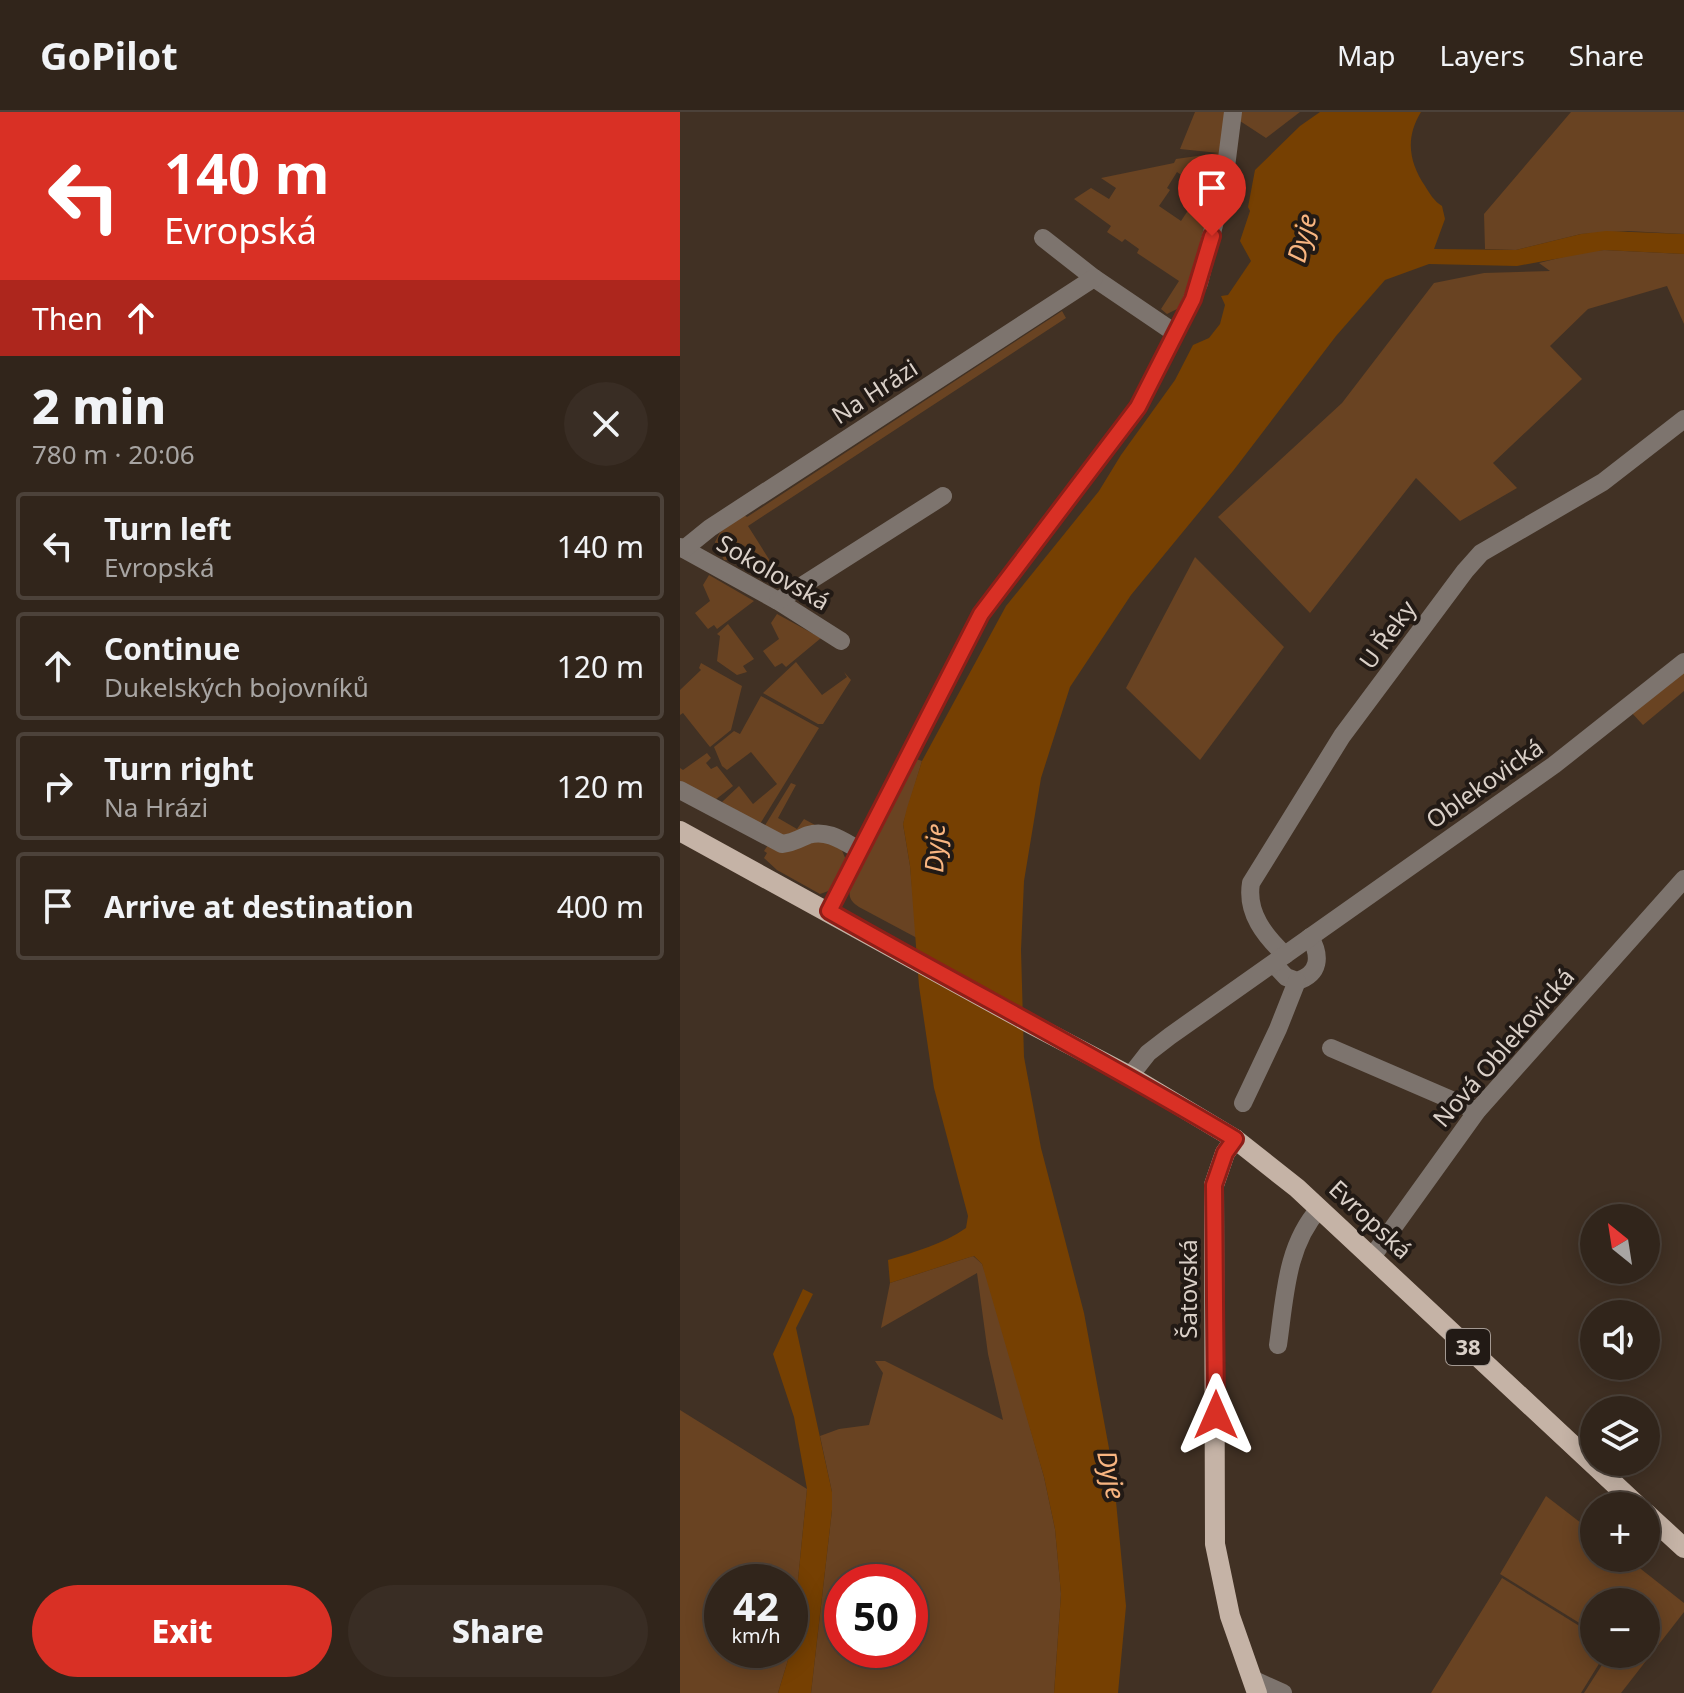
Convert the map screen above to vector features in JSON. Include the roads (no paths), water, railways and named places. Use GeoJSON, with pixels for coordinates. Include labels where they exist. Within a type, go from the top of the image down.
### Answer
{"type":"FeatureCollection","features":[{"type":"Feature","properties":{"kind":"main road","name":"38"},"geometry":{"type":"LineString","coordinates":[[680,831],[829,911]]}},
{"type":"Feature","properties":{"kind":"main road","name":"Evropská"},"geometry":{"type":"LineString","coordinates":[[829,911],[1130,1076],[1235,1139],[1372,1257],[1623,1492]]}},
{"type":"Feature","properties":{"kind":"main road","name":"Šatovská"},"geometry":{"type":"LineString","coordinates":[[1235,1139],[1225,1153],[1214,1185],[1215,1544],[1230,1616],[1254,1686]]}},
{"type":"Feature","properties":{"kind":"main road"},"geometry":{"type":"LineString","coordinates":[[1660,1526],[1684,1548]]}},
{"type":"Feature","properties":{"kind":"street"},"geometry":{"type":"LineString","coordinates":[[829,911],[981,614],[1138,407],[1199,283],[1226,174],[1233,112]]}},
{"type":"Feature","properties":{"kind":"street"},"geometry":{"type":"LineString","coordinates":[[1043,238],[1094,278],[1175,333]]}},
{"type":"Feature","properties":{"kind":"street","name":"Na Hrázi"},"geometry":{"type":"LineString","coordinates":[[682,548],[1094,278]]}},
{"type":"Feature","properties":{"kind":"street","name":"U Řeky"},"geometry":{"type":"LineString","coordinates":[[1280,960],[1259,925],[1249,893],[1251,883],[1342,736],[1465,571],[1481,553],[1603,482],[1684,419]]}},
{"type":"Feature","properties":{"kind":"street"},"geometry":{"type":"LineString","coordinates":[[778,601],[943,496]]}},
{"type":"Feature","properties":{"kind":"street","name":"Sokolovská"},"geometry":{"type":"LineString","coordinates":[[682,548],[778,601],[841,641]]}},
{"type":"Feature","properties":{"kind":"street","name":"Oblekovická"},"geometry":{"type":"LineString","coordinates":[[1130,1076],[1148,1053],[1554,765],[1684,662]]}},
{"type":"Feature","properties":{"kind":"street"},"geometry":{"type":"LineString","coordinates":[[680,790],[782,844],[794,843],[819,833],[832,835],[859,850]]}},
{"type":"Feature","properties":{"kind":"street","name":"Nová Oblekovická"},"geometry":{"type":"LineString","coordinates":[[1372,1257],[1477,1111],[1684,879]]}},
{"type":"Feature","properties":{"kind":"street"},"geometry":{"type":"LineString","coordinates":[[1243,1103],[1297,981],[1314,972],[1319,961],[1310,937]]}},
{"type":"Feature","properties":{"kind":"street"},"geometry":{"type":"LineString","coordinates":[[1280,960],[1286,977],[1297,981]]}},
{"type":"Feature","properties":{"kind":"street"},"geometry":{"type":"LineString","coordinates":[[1331,1048],[1477,1111]]}},
{"type":"Feature","properties":{"kind":"street"},"geometry":{"type":"LineString","coordinates":[[1278,1345],[1293,1249],[1305,1225],[1319,1209]]}},
{"type":"Feature","properties":{"kind":"street","name":"Šatovská"},"geometry":{"type":"LineString","coordinates":[[1254,1686],[1283,1693]]}},
{"type":"Feature","properties":{"kind":"water","name":"Dyje"},"geometry":{"type":"Polygon","coordinates":[[[1320,112],[1421,112],[1411,141],[1412,159],[1434,200],[1442,206],[1445,219],[1434,249],[1516,250],[1606,231],[1684,234],[1684,254],[1604,250],[1517,266],[1429,264],[1385,280],[1336,336],[1233,471],[1131,595],[1070,687],[1041,778],[1024,881],[1021,950],[1024,1057],[1041,1148],[1084,1313],[1113,1470],[1126,1606],[1118,1693],[1054,1693],[1061,1594],[1055,1529],[1044,1477],[982,1264],[974,1256],[890,1283],[888,1260],[948,1239],[966,1228],[968,1216],[934,1088],[919,986],[910,866],[903,824],[922,761],[1006,606],[1099,491],[1175,380],[1193,345],[1209,338],[1220,324],[1225,305],[1221,296],[1228,295],[1251,261],[1240,241],[1250,211],[1248,207],[1255,170],[1300,126],[1320,112]]]}},
{"type":"Feature","properties":{"kind":"water"},"geometry":{"type":"Polygon","coordinates":[[[803,1289],[813,1294],[796,1328],[832,1492],[832,1510],[811,1693],[778,1693],[786,1668],[808,1668],[808,1564],[800,1564],[807,1489],[794,1417],[773,1354],[803,1289]]]}}]}
